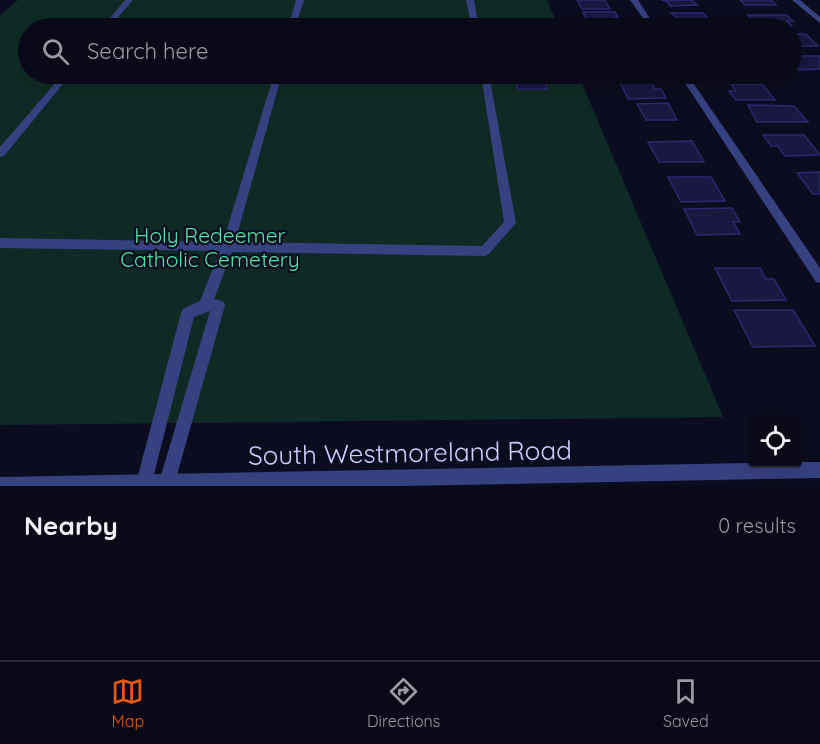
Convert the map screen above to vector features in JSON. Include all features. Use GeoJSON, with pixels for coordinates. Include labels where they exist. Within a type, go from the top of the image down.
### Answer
{"type":"FeatureCollection","features":[{"type":"Feature","properties":{"kind":"street"},"geometry":{"type":"LineString","coordinates":[[114,18],[129,0]]}},
{"type":"Feature","properties":{"kind":"street"},"geometry":{"type":"LineString","coordinates":[[294,18],[300,0]]}},
{"type":"Feature","properties":{"kind":"street"},"geometry":{"type":"LineString","coordinates":[[470,0],[474,18]]}},
{"type":"Feature","properties":{"kind":"street"},"geometry":{"type":"LineString","coordinates":[[634,0],[646,18]]}},
{"type":"Feature","properties":{"kind":"street"},"geometry":{"type":"LineString","coordinates":[[796,0],[820,21]]}},
{"type":"Feature","properties":{"kind":"street"},"geometry":{"type":"LineString","coordinates":[[0,154],[59,84]]}},
{"type":"Feature","properties":{"kind":"street"},"geometry":{"type":"LineString","coordinates":[[205,305],[226,248],[275,84]]}},
{"type":"Feature","properties":{"kind":"street"},"geometry":{"type":"LineString","coordinates":[[0,243],[485,251],[510,223],[487,84]]}},
{"type":"Feature","properties":{"kind":"street"},"geometry":{"type":"LineString","coordinates":[[690,84],[820,278]]}},
{"type":"Feature","properties":{"kind":"street"},"geometry":{"type":"LineString","coordinates":[[144,483],[188,313],[205,305],[218,305],[167,482]]}},
{"type":"Feature","properties":{"kind":"street","name":"South Westmoreland Road"},"geometry":{"type":"LineString","coordinates":[[0,485],[820,470]]}},
{"type":"Feature","properties":{"kind":"green space","name":"Holy Redeemer Catholic Cemetery"},"geometry":{"type":"Polygon","coordinates":[[[18,0],[547,0],[555,18],[18,18],[18,84],[582,84],[723,417],[0,425],[0,15],[18,0]]]}},
{"type":"Feature","properties":{"kind":"building"},"geometry":{"type":"Polygon","coordinates":[[[577,0],[605,0],[610,9],[582,9],[577,0]]]}},
{"type":"Feature","properties":{"kind":"building"},"geometry":{"type":"Polygon","coordinates":[[[661,0],[692,0],[697,5],[670,6],[667,1],[661,0]]]}},
{"type":"Feature","properties":{"kind":"building"},"geometry":{"type":"Polygon","coordinates":[[[740,0],[771,0],[776,5],[745,5],[740,0]]]}},
{"type":"Feature","properties":{"kind":"building"},"geometry":{"type":"Polygon","coordinates":[[[583,12],[615,12],[618,17],[613,18],[586,18],[583,12]]]}},
{"type":"Feature","properties":{"kind":"building"},"geometry":{"type":"Polygon","coordinates":[[[671,13],[703,13],[707,18],[677,18],[671,13]]]}},
{"type":"Feature","properties":{"kind":"building"},"geometry":{"type":"Polygon","coordinates":[[[748,15],[786,15],[790,18],[751,18],[748,15]]]}},
{"type":"Feature","properties":{"kind":"building"},"geometry":{"type":"Polygon","coordinates":[[[802,34],[806,34],[818,46],[802,46],[802,34]]]}},
{"type":"Feature","properties":{"kind":"building"},"geometry":{"type":"Polygon","coordinates":[[[802,56],[820,56],[820,69],[802,70],[802,56]]]}},
{"type":"Feature","properties":{"kind":"building"},"geometry":{"type":"Polygon","coordinates":[[[517,84],[545,84],[547,89],[518,89],[517,84]]]}},
{"type":"Feature","properties":{"kind":"building"},"geometry":{"type":"Polygon","coordinates":[[[621,84],[652,84],[655,89],[661,89],[666,98],[628,99],[621,84]]]}},
{"type":"Feature","properties":{"kind":"building"},"geometry":{"type":"Polygon","coordinates":[[[731,84],[762,84],[775,100],[736,100],[729,91],[736,91],[731,84]]]}},
{"type":"Feature","properties":{"kind":"building"},"geometry":{"type":"Polygon","coordinates":[[[668,103],[677,120],[646,120],[637,104],[668,103]]]}},
{"type":"Feature","properties":{"kind":"building"},"geometry":{"type":"Polygon","coordinates":[[[748,105],[794,106],[808,122],[757,122],[748,105]]]}},
{"type":"Feature","properties":{"kind":"building"},"geometry":{"type":"Polygon","coordinates":[[[763,135],[804,135],[820,155],[785,156],[778,146],[771,146],[763,135]]]}},
{"type":"Feature","properties":{"kind":"building"},"geometry":{"type":"Polygon","coordinates":[[[692,141],[704,162],[659,162],[648,142],[692,141]]]}},
{"type":"Feature","properties":{"kind":"building"},"geometry":{"type":"Polygon","coordinates":[[[820,172],[820,194],[813,194],[797,173],[820,172]]]}},
{"type":"Feature","properties":{"kind":"building"},"geometry":{"type":"Polygon","coordinates":[[[668,177],[711,177],[725,201],[681,202],[668,177]]]}},
{"type":"Feature","properties":{"kind":"building"},"geometry":{"type":"Polygon","coordinates":[[[732,208],[740,222],[733,222],[740,234],[697,235],[684,209],[732,208]]]}},
{"type":"Feature","properties":{"kind":"building"},"geometry":{"type":"Polygon","coordinates":[[[715,268],[760,268],[766,279],[774,279],[786,300],[732,301],[715,268]]]}},
{"type":"Feature","properties":{"kind":"building"},"geometry":{"type":"Polygon","coordinates":[[[734,310],[793,310],[815,346],[753,347],[734,310]]]}}]}
